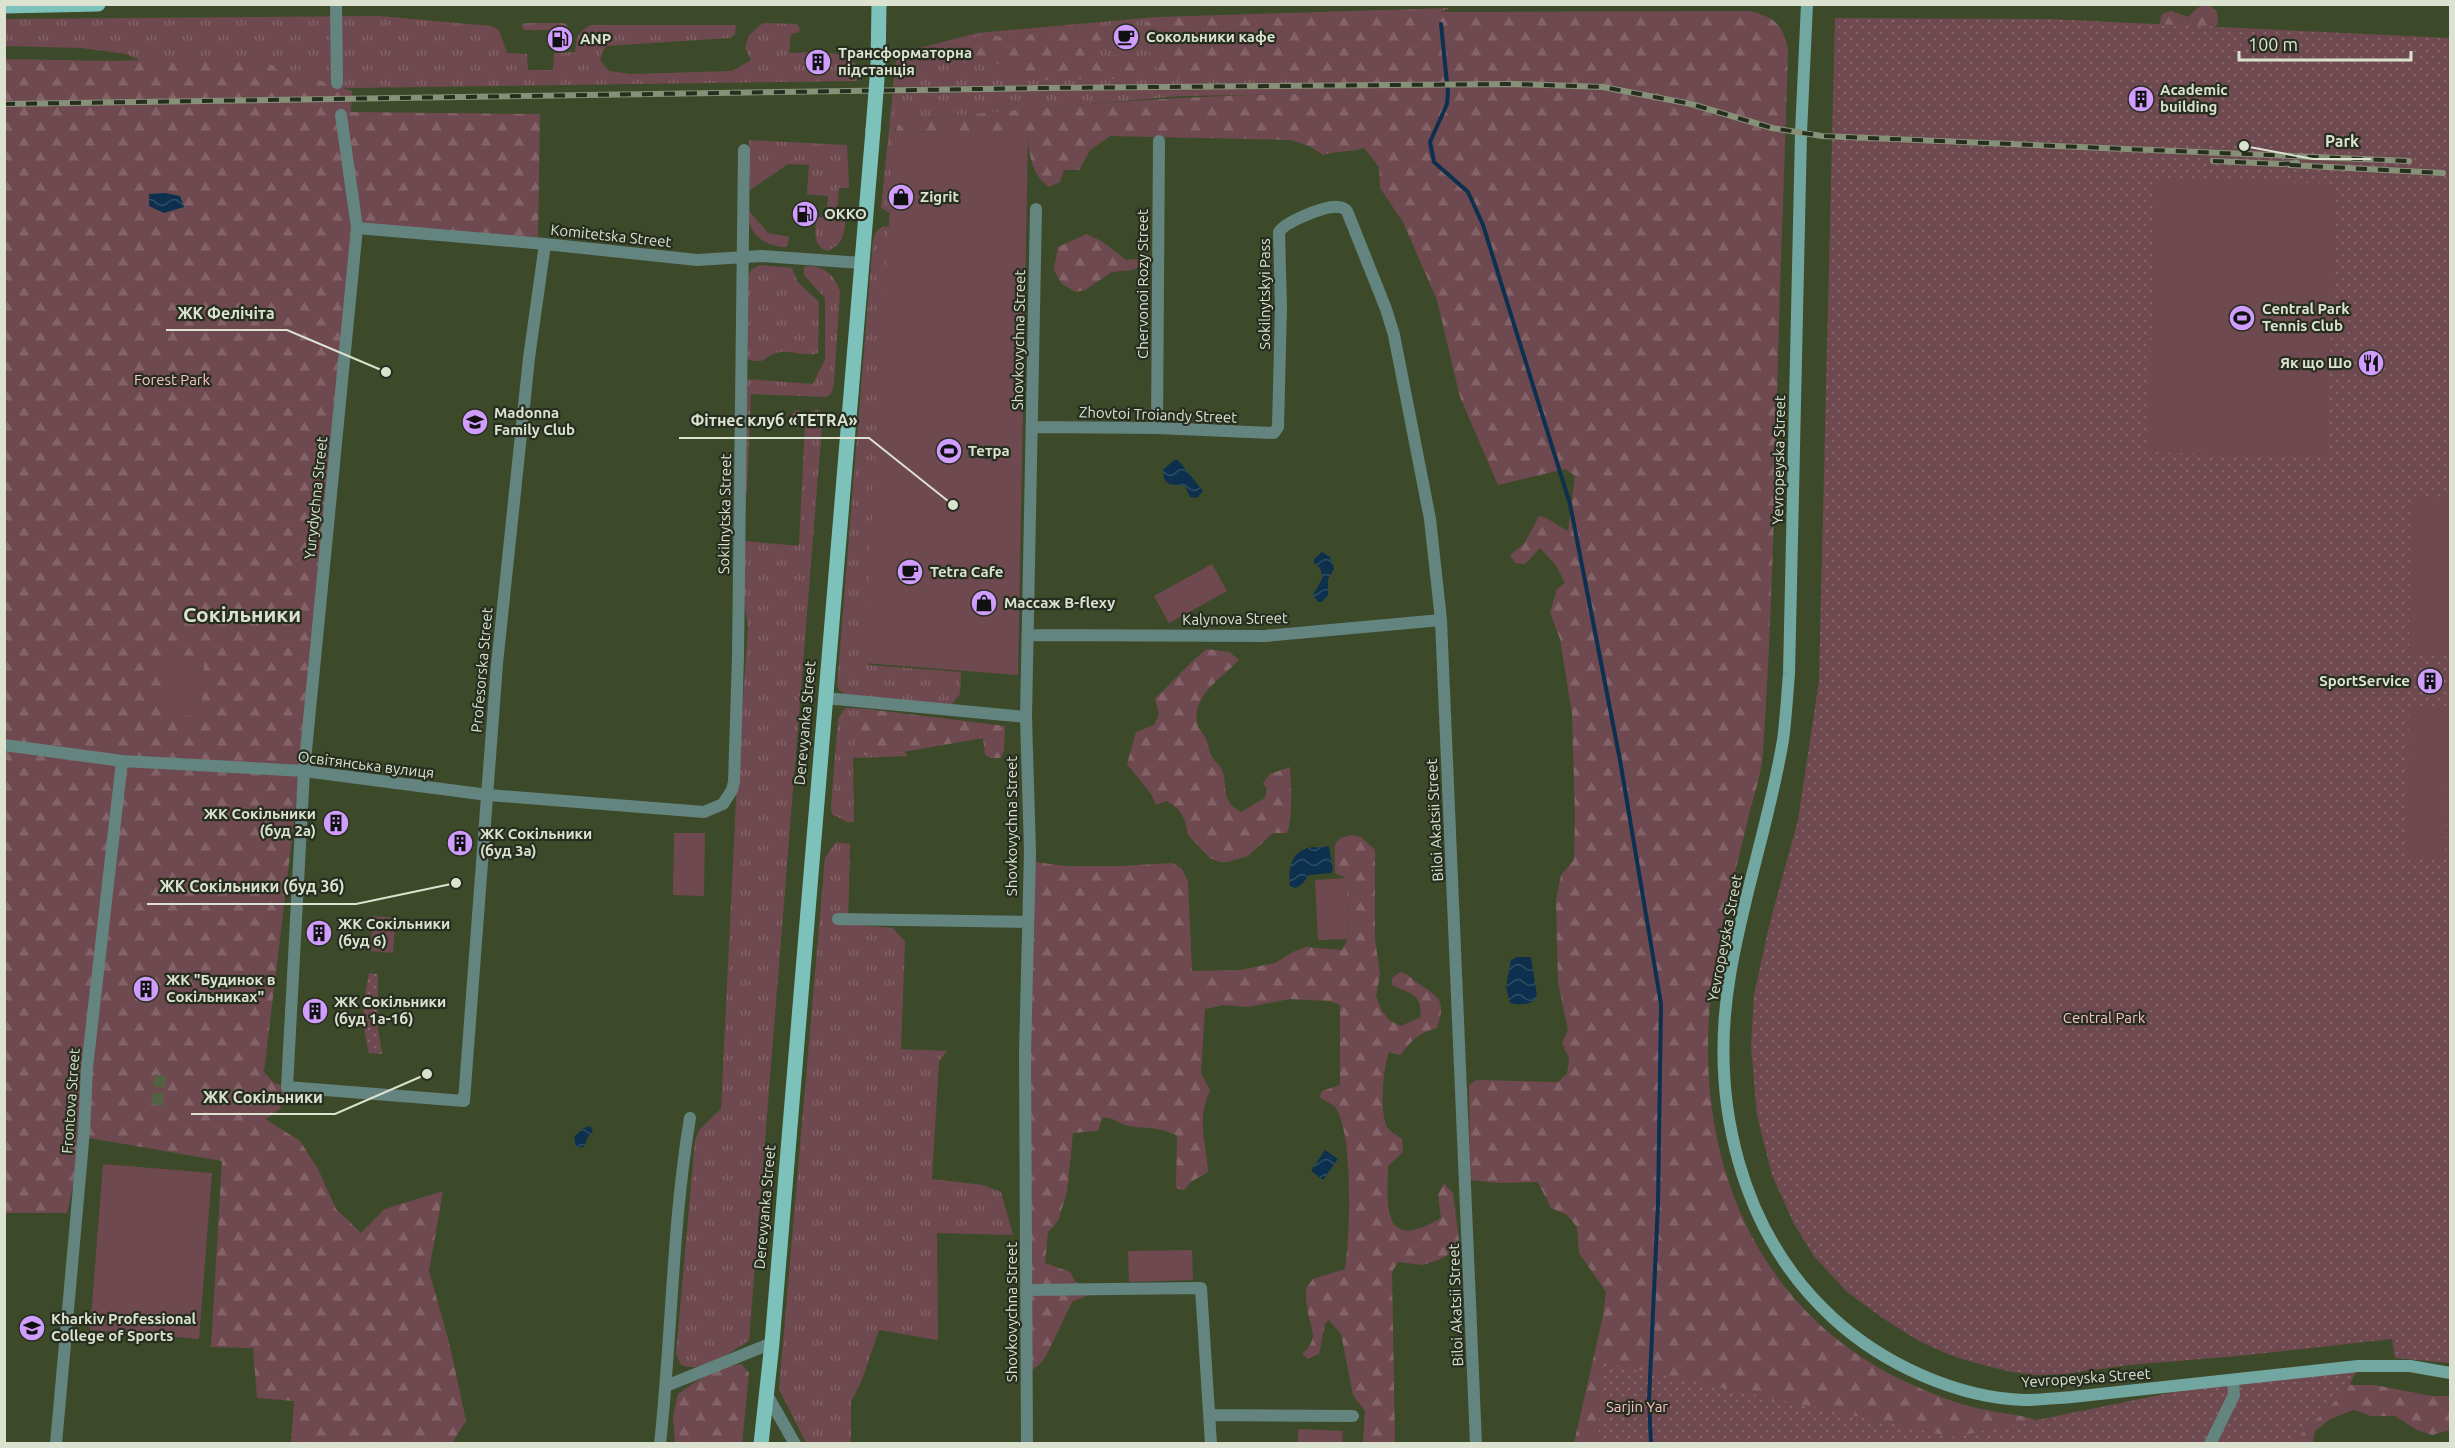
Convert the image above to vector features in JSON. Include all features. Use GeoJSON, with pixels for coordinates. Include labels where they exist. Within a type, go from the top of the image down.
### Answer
{"type":"FeatureCollection","features":[{"type":"Feature","properties":{"kind":"main road"},"geometry":{"type":"LineString","coordinates":[[4,6],[98,4]]}},
{"type":"Feature","properties":{"kind":"main road","name":"Derevyanka Street"},"geometry":{"type":"LineString","coordinates":[[761,1443],[772,1343],[873,130],[878,66],[879,4]]}},
{"type":"Feature","properties":{"kind":"main road","name":"Yevropeyska Street"},"geometry":{"type":"LineString","coordinates":[[1807,4],[1801,138],[1788,682],[1783,741],[1738,936],[1727,996],[1725,1084],[1729,1122],[1738,1164],[1750,1200],[1788,1268],[1814,1301],[1843,1327],[1901,1365],[1955,1388],[2025,1400],[2073,1397],[2371,1365],[2420,1367],[2451,1373]]}},
{"type":"Feature","properties":{"kind":"street"},"geometry":{"type":"LineString","coordinates":[[336,4],[337,82]]}},
{"type":"Feature","properties":{"kind":"street","name":"Yurydychna Street"},"geometry":{"type":"LineString","coordinates":[[341,115],[357,228],[304,771],[287,1087],[464,1101]]}},
{"type":"Feature","properties":{"kind":"street","name":"Chervonoi Rozy Street"},"geometry":{"type":"LineString","coordinates":[[1157,428],[1159,141]]}},
{"type":"Feature","properties":{"kind":"street","name":"Sokilnytska Street"},"geometry":{"type":"LineString","coordinates":[[723,804],[734,782],[738,657],[744,150]]}},
{"type":"Feature","properties":{"kind":"street","name":"Sokilnytskyi Pass"},"geometry":{"type":"LineString","coordinates":[[1278,427],[1281,307],[1279,232],[1290,222],[1335,206],[1344,208]]}},
{"type":"Feature","properties":{"kind":"street","name":"Biloi Akatsii Street"},"geometry":{"type":"LineString","coordinates":[[1344,208],[1366,257],[1394,335],[1430,519],[1441,620],[1476,1443]]}},
{"type":"Feature","properties":{"kind":"street","name":"Shovkovychna Street"},"geometry":{"type":"LineString","coordinates":[[1027,1443],[1027,922],[1030,852],[1026,717],[1036,209]]}},
{"type":"Feature","properties":{"kind":"street","name":"Komitetska Street"},"geometry":{"type":"LineString","coordinates":[[357,228],[697,260],[744,256],[862,263]]}},
{"type":"Feature","properties":{"kind":"street","name":"Profesorska Street"},"geometry":{"type":"LineString","coordinates":[[464,1101],[497,664],[529,358],[545,244]]}},
{"type":"Feature","properties":{"kind":"street","name":"Zhovtoi Troiandy Street"},"geometry":{"type":"LineString","coordinates":[[1033,427],[1157,428],[1269,434],[1276,431],[1278,427]]}},
{"type":"Feature","properties":{"kind":"street","name":"Kalynova Street"},"geometry":{"type":"LineString","coordinates":[[1029,635],[1265,636],[1441,620]]}},
{"type":"Feature","properties":{"kind":"street"},"geometry":{"type":"LineString","coordinates":[[825,698],[1026,717]]}},
{"type":"Feature","properties":{"kind":"street","name":"Освітянська вулиця"},"geometry":{"type":"LineString","coordinates":[[4,745],[122,761],[304,771],[488,795],[704,812],[723,804]]}},
{"type":"Feature","properties":{"kind":"street","name":"Frontova Street"},"geometry":{"type":"LineString","coordinates":[[56,1443],[84,1131],[87,1068],[122,761]]}},
{"type":"Feature","properties":{"kind":"street"},"geometry":{"type":"LineString","coordinates":[[838,919],[1027,922]]}},
{"type":"Feature","properties":{"kind":"street"},"geometry":{"type":"LineString","coordinates":[[660,1443],[683,1162],[690,1118]]}},
{"type":"Feature","properties":{"kind":"street"},"geometry":{"type":"LineString","coordinates":[[1026,1290],[1201,1288],[1211,1415],[1211,1443]]}},
{"type":"Feature","properties":{"kind":"street"},"geometry":{"type":"LineString","coordinates":[[666,1386],[772,1343]]}},
{"type":"Feature","properties":{"kind":"street"},"geometry":{"type":"LineString","coordinates":[[2210,1443],[2234,1395],[2233,1380]]}},
{"type":"Feature","properties":{"kind":"street"},"geometry":{"type":"LineString","coordinates":[[766,1393],[795,1443]]}},
{"type":"Feature","properties":{"kind":"street"},"geometry":{"type":"LineString","coordinates":[[1211,1415],[1353,1416]]}},
{"type":"Feature","properties":{"kind":"green space"},"geometry":{"type":"Polygon","coordinates":[[[2208,4],[2217,12],[2218,24],[2205,35],[2158,31],[2162,14],[2171,11],[2188,17],[2197,8],[2208,4]]]}},
{"type":"Feature","properties":{"kind":"green space"},"geometry":{"type":"Polygon","coordinates":[[[1450,8],[1301,74],[1307,81],[1302,94],[1181,96],[907,120],[897,126],[894,131],[890,213],[881,208],[896,60],[912,50],[977,33],[1157,17],[1450,8]]]}},
{"type":"Feature","properties":{"kind":"green space"},"geometry":{"type":"Polygon","coordinates":[[[1751,11],[1777,24],[1784,35],[1788,51],[1773,553],[1763,751],[1759,777],[1717,952],[1708,1034],[1710,1096],[1721,1156],[1740,1212],[1768,1264],[1805,1310],[1852,1350],[1908,1383],[1962,1404],[2034,1419],[2037,1427],[2031,1443],[1574,1443],[1603,1316],[1606,1292],[1579,1253],[1577,1227],[1567,1215],[1551,1208],[1538,1182],[1497,1183],[1470,1180],[1469,1085],[1476,1080],[1558,1082],[1567,1074],[1569,1058],[1562,1043],[1568,1030],[1558,983],[1556,900],[1561,875],[1574,860],[1572,714],[1560,639],[1550,613],[1557,589],[1565,583],[1556,565],[1540,548],[1525,564],[1515,563],[1510,555],[1524,544],[1539,516],[1547,518],[1568,531],[1575,476],[1565,469],[1498,485],[1460,397],[1437,300],[1403,222],[1380,188],[1379,167],[1364,148],[1323,155],[1309,146],[1291,140],[1110,136],[1090,150],[1079,170],[1064,170],[1060,182],[1049,187],[1035,170],[1027,134],[896,131],[897,126],[907,120],[956,115],[1154,100],[1302,94],[1307,81],[1300,75],[1161,79],[1148,50],[1145,35],[1147,22],[1158,18],[1415,12],[1751,11]]]}},
{"type":"Feature","properties":{"kind":"green space"},"geometry":{"type":"Polygon","coordinates":[[[379,16],[491,26],[499,30],[507,53],[527,54],[528,70],[553,70],[554,53],[575,52],[578,36],[591,25],[736,25],[735,34],[730,38],[607,46],[600,60],[609,71],[631,74],[732,71],[751,60],[745,48],[749,35],[763,23],[797,24],[800,29],[799,32],[791,34],[789,53],[824,52],[850,59],[856,64],[857,81],[284,89],[161,70],[126,54],[81,48],[5,46],[5,19],[379,16]]]}},
{"type":"Feature","properties":{"kind":"green space","name":"Central Park"},"geometry":{"type":"Polygon","coordinates":[[[1835,18],[2049,19],[2450,38],[2450,1363],[2395,1358],[2392,1339],[2129,1365],[2064,1374],[2037,1375],[2012,1372],[1950,1355],[1919,1341],[1884,1319],[1846,1291],[1814,1256],[1794,1224],[1772,1175],[1757,1115],[1751,1047],[1754,995],[1769,926],[1798,820],[1819,681],[1835,18]]]}},
{"type":"Feature","properties":{"kind":"green space"},"geometry":{"type":"Polygon","coordinates":[[[564,23],[568,26],[566,30],[525,30],[522,24],[564,23]]]}},
{"type":"Feature","properties":{"kind":"green space"},"geometry":{"type":"Polygon","coordinates":[[[1104,28],[1104,37],[1092,49],[1098,56],[1128,55],[1133,61],[1135,70],[1124,79],[1021,80],[1001,64],[958,63],[956,53],[959,44],[986,33],[1003,38],[1023,34],[1056,35],[1071,30],[1104,28]]]}},
{"type":"Feature","properties":{"kind":"green space","name":"Forest Park"},"geometry":{"type":"Polygon","coordinates":[[[247,57],[352,91],[351,112],[540,114],[538,237],[358,228],[297,796],[264,1072],[274,1083],[287,1087],[280,1109],[265,1119],[300,1141],[318,1169],[336,1209],[361,1233],[385,1209],[443,1191],[429,1271],[450,1346],[466,1421],[452,1443],[291,1443],[294,1401],[257,1398],[253,1348],[211,1347],[222,1161],[84,1137],[67,1213],[5,1213],[5,59],[114,61],[247,57]]]}},
{"type":"Feature","properties":{"kind":"green space","name":"Тетра"},"geometry":{"type":"Polygon","coordinates":[[[894,131],[1028,133],[1018,675],[864,663],[894,131]]]}},
{"type":"Feature","properties":{"kind":"green space"},"geometry":{"type":"Polygon","coordinates":[[[749,140],[847,145],[849,188],[839,188],[837,216],[846,218],[843,234],[836,246],[827,251],[816,241],[816,217],[826,217],[828,196],[807,194],[809,165],[788,164],[750,190],[749,140]]]}},
{"type":"Feature","properties":{"kind":"green space","name":"Central Park Tennis Club"},"geometry":{"type":"Polygon","coordinates":[[[2156,178],[2335,184],[2327,457],[2148,452],[2156,178]]]}},
{"type":"Feature","properties":{"kind":"green space"},"geometry":{"type":"Polygon","coordinates":[[[749,211],[768,233],[789,237],[787,247],[772,245],[759,238],[751,226],[749,211]]]}},
{"type":"Feature","properties":{"kind":"green space"},"geometry":{"type":"Polygon","coordinates":[[[883,226],[889,227],[892,302],[868,665],[961,672],[960,694],[951,705],[848,696],[837,686],[873,240],[876,232],[883,226]]]}},
{"type":"Feature","properties":{"kind":"green space"},"geometry":{"type":"Polygon","coordinates":[[[1087,234],[1103,242],[1126,260],[1138,259],[1138,267],[1133,270],[1112,272],[1085,290],[1076,292],[1062,284],[1054,270],[1058,247],[1087,234]]]}},
{"type":"Feature","properties":{"kind":"green space"},"geometry":{"type":"Polygon","coordinates":[[[760,265],[792,268],[797,281],[819,302],[818,353],[780,352],[762,361],[745,358],[745,286],[751,270],[760,265]]]}},
{"type":"Feature","properties":{"kind":"green space"},"geometry":{"type":"Polygon","coordinates":[[[812,266],[830,274],[840,291],[834,384],[831,394],[826,397],[751,394],[747,494],[742,494],[746,379],[813,384],[825,359],[825,298],[804,275],[804,267],[812,266]]]}},
{"type":"Feature","properties":{"kind":"green space"},"geometry":{"type":"Polygon","coordinates":[[[816,409],[823,413],[749,1341],[707,1364],[690,1367],[681,1365],[676,1354],[695,1141],[699,1130],[721,1109],[737,780],[748,628],[736,540],[799,546],[805,424],[790,423],[790,420],[792,414],[799,410],[806,417],[816,409]]]}},
{"type":"Feature","properties":{"kind":"green space"},"geometry":{"type":"Polygon","coordinates":[[[2411,500],[2449,500],[2447,654],[2409,654],[2411,500]]]}},
{"type":"Feature","properties":{"kind":"green space"},"geometry":{"type":"Polygon","coordinates":[[[1212,564],[1227,591],[1169,623],[1154,596],[1212,564]]]}},
{"type":"Feature","properties":{"kind":"green space"},"geometry":{"type":"Polygon","coordinates":[[[1207,649],[1229,652],[1239,660],[1210,688],[1199,704],[1197,713],[1198,725],[1212,757],[1223,774],[1229,802],[1241,812],[1265,798],[1267,789],[1263,783],[1270,774],[1290,767],[1291,811],[1287,833],[1273,833],[1248,856],[1228,862],[1210,858],[1188,835],[1185,820],[1177,808],[1167,801],[1156,805],[1151,794],[1127,764],[1136,732],[1154,725],[1159,714],[1155,698],[1207,649]]]}},
{"type":"Feature","properties":{"kind":"green space"},"geometry":{"type":"Polygon","coordinates":[[[166,660],[204,662],[201,716],[164,714],[166,660]]]}},
{"type":"Feature","properties":{"kind":"green space"},"geometry":{"type":"Polygon","coordinates":[[[2409,706],[2447,706],[2445,860],[2407,860],[2409,706]]]}},
{"type":"Feature","properties":{"kind":"green space"},"geometry":{"type":"Polygon","coordinates":[[[845,708],[867,709],[897,736],[907,756],[853,758],[854,822],[847,822],[832,814],[831,807],[838,719],[845,708]]]}},
{"type":"Feature","properties":{"kind":"green space"},"geometry":{"type":"Polygon","coordinates":[[[867,709],[1005,726],[1004,751],[1000,758],[985,755],[983,738],[886,755],[860,755],[854,750],[857,715],[867,709]]]}},
{"type":"Feature","properties":{"kind":"green space"},"geometry":{"type":"Polygon","coordinates":[[[674,833],[705,833],[704,896],[673,895],[674,833]]]}},
{"type":"Feature","properties":{"kind":"green space"},"geometry":{"type":"Polygon","coordinates":[[[1352,835],[1361,837],[1375,850],[1375,939],[1380,975],[1376,996],[1381,1009],[1389,1020],[1401,1026],[1421,1017],[1417,998],[1392,985],[1392,978],[1400,972],[1435,995],[1441,1004],[1437,1028],[1416,1038],[1401,1055],[1389,1052],[1387,1059],[1383,1110],[1388,1129],[1402,1139],[1403,1152],[1388,1166],[1389,1211],[1392,1221],[1398,1228],[1408,1230],[1422,1227],[1441,1218],[1438,1195],[1444,1183],[1453,1193],[1459,1240],[1450,1254],[1438,1260],[1423,1265],[1398,1262],[1392,1272],[1395,1443],[1363,1443],[1365,1411],[1353,1395],[1341,1334],[1329,1320],[1325,1324],[1319,1354],[1308,1359],[1302,1354],[1311,1343],[1313,1335],[1307,1307],[1306,1288],[1313,1279],[1345,1269],[1347,1254],[1349,1185],[1345,1138],[1335,1107],[1319,1097],[1322,1091],[1340,1085],[1340,1005],[1330,1001],[1290,999],[1248,1007],[1223,1005],[1205,1009],[1201,1074],[1210,1090],[1203,1122],[1208,1172],[1191,1182],[1184,1190],[1176,1188],[1177,1136],[1159,1129],[1129,1126],[1106,1118],[1102,1118],[1098,1131],[1073,1133],[1067,1192],[1058,1221],[1048,1232],[1045,1263],[1070,1272],[1075,1281],[1091,1294],[1072,1302],[1046,1356],[1031,1371],[1027,1087],[1035,862],[1066,866],[1173,863],[1182,869],[1188,881],[1192,971],[1241,970],[1275,963],[1306,947],[1342,950],[1349,936],[1346,878],[1335,873],[1335,845],[1340,838],[1352,835]]]}},
{"type":"Feature","properties":{"kind":"green space"},"geometry":{"type":"Polygon","coordinates":[[[836,842],[850,844],[848,924],[893,928],[905,942],[901,1049],[947,1051],[939,1061],[932,1179],[983,1185],[1001,1192],[1013,1235],[937,1233],[938,1340],[879,1330],[862,1380],[851,1402],[851,1443],[806,1443],[779,1389],[825,858],[836,842]]]}},
{"type":"Feature","properties":{"kind":"green space"},"geometry":{"type":"Polygon","coordinates":[[[1346,878],[1349,939],[1318,940],[1315,880],[1346,878]]]}},
{"type":"Feature","properties":{"kind":"green space"},"geometry":{"type":"Polygon","coordinates":[[[373,916],[396,918],[393,953],[370,951],[373,916]]]}},
{"type":"Feature","properties":{"kind":"green space"},"geometry":{"type":"Polygon","coordinates":[[[369,973],[378,974],[378,1029],[382,1054],[369,1053],[365,1031],[364,1003],[369,973]]]}},
{"type":"Feature","properties":{"kind":"green space"},"geometry":{"type":"Polygon","coordinates":[[[103,1164],[212,1173],[199,1339],[90,1330],[103,1164]]]}},
{"type":"Feature","properties":{"kind":"green space"},"geometry":{"type":"Polygon","coordinates":[[[1192,1250],[1193,1280],[1129,1282],[1128,1251],[1192,1250]]]}},
{"type":"Feature","properties":{"kind":"green space","name":"Sarjin Yar"},"geometry":{"type":"Polygon","coordinates":[[[1602,1362],[1954,1437],[2233,1380],[2358,1366],[2348,1389],[2292,1443],[1598,1444],[1602,1362]]]}},
{"type":"Feature","properties":{"kind":"green space"},"geometry":{"type":"Polygon","coordinates":[[[741,1364],[749,1373],[742,1443],[675,1443],[673,1416],[678,1394],[715,1371],[741,1364]]]}},
{"type":"Feature","properties":{"kind":"green space"},"geometry":{"type":"Polygon","coordinates":[[[2340,1385],[2375,1385],[2432,1396],[2450,1396],[2450,1430],[2432,1435],[2417,1430],[2395,1416],[2371,1416],[2354,1410],[2330,1419],[2315,1431],[2313,1443],[2278,1444],[2340,1385]]]}},
{"type":"Feature","properties":{"kind":"green space"},"geometry":{"type":"Polygon","coordinates":[[[1298,1429],[1343,1431],[1342,1443],[1298,1443],[1298,1429]]]}},
{"type":"Feature","properties":{"kind":"water"},"geometry":{"type":"Polygon","coordinates":[[[165,193],[180,196],[184,207],[164,213],[149,206],[149,194],[165,193]]]}},
{"type":"Feature","properties":{"kind":"water"},"geometry":{"type":"Polygon","coordinates":[[[997,446],[1001,447],[1003,453],[988,459],[968,456],[969,448],[987,451],[997,446]]]}},
{"type":"Feature","properties":{"kind":"water"},"geometry":{"type":"Polygon","coordinates":[[[1174,460],[1178,460],[1203,491],[1197,498],[1190,497],[1185,486],[1169,484],[1164,479],[1163,470],[1174,460]]]}},
{"type":"Feature","properties":{"kind":"water"},"geometry":{"type":"Polygon","coordinates":[[[1322,552],[1330,557],[1334,569],[1328,579],[1328,595],[1322,602],[1318,602],[1313,595],[1323,577],[1314,559],[1322,552]]]}},
{"type":"Feature","properties":{"kind":"water"},"geometry":{"type":"Polygon","coordinates":[[[1327,846],[1333,870],[1331,873],[1309,875],[1298,887],[1290,886],[1291,864],[1297,854],[1307,848],[1327,846]]]}},
{"type":"Feature","properties":{"kind":"water"},"geometry":{"type":"Polygon","coordinates":[[[1517,957],[1531,957],[1537,996],[1532,1002],[1525,1004],[1510,1003],[1506,987],[1511,960],[1517,957]]]}},
{"type":"Feature","properties":{"kind":"water"},"geometry":{"type":"Polygon","coordinates":[[[590,1126],[593,1131],[584,1147],[576,1147],[574,1137],[590,1126]]]}},
{"type":"Feature","properties":{"kind":"water"},"geometry":{"type":"Polygon","coordinates":[[[1325,1150],[1338,1159],[1323,1180],[1311,1171],[1325,1150]]]}},
{"type":"Feature","properties":{"kind":"waterway"},"geometry":{"type":"LineString","coordinates":[[1441,24],[1448,93],[1447,104],[1430,142],[1434,162],[1468,192],[1483,225],[1570,504],[1620,760],[1661,1004],[1658,1204],[1649,1400],[1651,1444]]}},
{"type":"Feature","properties":{"kind":"tunnel"},"geometry":{"type":"LineString","coordinates":[[157,1105],[161,1069]]}},
{"type":"Feature","properties":{"kind":"railway"},"geometry":{"type":"LineString","coordinates":[[4,104],[1045,88],[1514,84],[1603,87],[1691,104],[1772,128],[1822,136],[2409,161]]}},
{"type":"Feature","properties":{"kind":"railway"},"geometry":{"type":"LineString","coordinates":[[2213,161],[2297,163]]}},
{"type":"Feature","properties":{"kind":"railway"},"geometry":{"type":"LineString","coordinates":[[2290,165],[2443,173]]}},
{"type":"Feature","properties":{"kind":"place","name":"Сокольники кафе"},"geometry":{"type":"Point","coordinates":[1126,37]}},
{"type":"Feature","properties":{"kind":"place","name":"ANP"},"geometry":{"type":"Point","coordinates":[560,39]}},
{"type":"Feature","properties":{"kind":"place","name":"Трансформаторна підстанція"},"geometry":{"type":"Point","coordinates":[818,62]}},
{"type":"Feature","properties":{"kind":"place","name":"Academic building"},"geometry":{"type":"Point","coordinates":[2141,99]}},
{"type":"Feature","properties":{"kind":"place","name":"Park"},"geometry":{"type":"Point","coordinates":[2244,146]}},
{"type":"Feature","properties":{"kind":"place","name":"Zigrit"},"geometry":{"type":"Point","coordinates":[901,197]}},
{"type":"Feature","properties":{"kind":"place","name":"OKKO"},"geometry":{"type":"Point","coordinates":[805,214]}},
{"type":"Feature","properties":{"kind":"place","name":"Central Park Tennis Club"},"geometry":{"type":"Point","coordinates":[2242,318]}},
{"type":"Feature","properties":{"kind":"place","name":"Як що Шо"},"geometry":{"type":"Point","coordinates":[2371,363]}},
{"type":"Feature","properties":{"kind":"place","name":"ЖК Фелічіта"},"geometry":{"type":"Point","coordinates":[386,372]}},
{"type":"Feature","properties":{"kind":"place","name":"Madonna Family Club"},"geometry":{"type":"Point","coordinates":[475,422]}},
{"type":"Feature","properties":{"kind":"place","name":"Тетра"},"geometry":{"type":"Point","coordinates":[949,451]}},
{"type":"Feature","properties":{"kind":"place","name":"Фітнес клуб «TETRA»"},"geometry":{"type":"Point","coordinates":[953,505]}},
{"type":"Feature","properties":{"kind":"place","name":"Tetra Cafe"},"geometry":{"type":"Point","coordinates":[910,572]}},
{"type":"Feature","properties":{"kind":"place","name":"Массаж B-flexy"},"geometry":{"type":"Point","coordinates":[984,603]}},
{"type":"Feature","properties":{"kind":"place","name":"SportService"},"geometry":{"type":"Point","coordinates":[2430,681]}},
{"type":"Feature","properties":{"kind":"place","name":"ЖК Сокільники (буд 2а)"},"geometry":{"type":"Point","coordinates":[336,823]}},
{"type":"Feature","properties":{"kind":"place","name":"ЖК Сокільники (буд 3а)"},"geometry":{"type":"Point","coordinates":[460,843]}},
{"type":"Feature","properties":{"kind":"place","name":"ЖК Сокільники (буд 3б)"},"geometry":{"type":"Point","coordinates":[456,883]}},
{"type":"Feature","properties":{"kind":"place","name":"ЖК Сокільники (буд 6)"},"geometry":{"type":"Point","coordinates":[319,933]}},
{"type":"Feature","properties":{"kind":"place","name":"ЖК \"Будинок в Сокільниках\""},"geometry":{"type":"Point","coordinates":[146,989]}},
{"type":"Feature","properties":{"kind":"place","name":"ЖК Сокільники (буд 1а-1б)"},"geometry":{"type":"Point","coordinates":[315,1011]}},
{"type":"Feature","properties":{"kind":"place","name":"ЖК Сокільники"},"geometry":{"type":"Point","coordinates":[427,1074]}},
{"type":"Feature","properties":{"kind":"place","name":"Kharkiv Professional College of Sports"},"geometry":{"type":"Point","coordinates":[32,1328]}},
{"type":"Feature","properties":{"kind":"district","name":"Сокільники"},"geometry":{"type":"Point","coordinates":[242,615]}}]}
